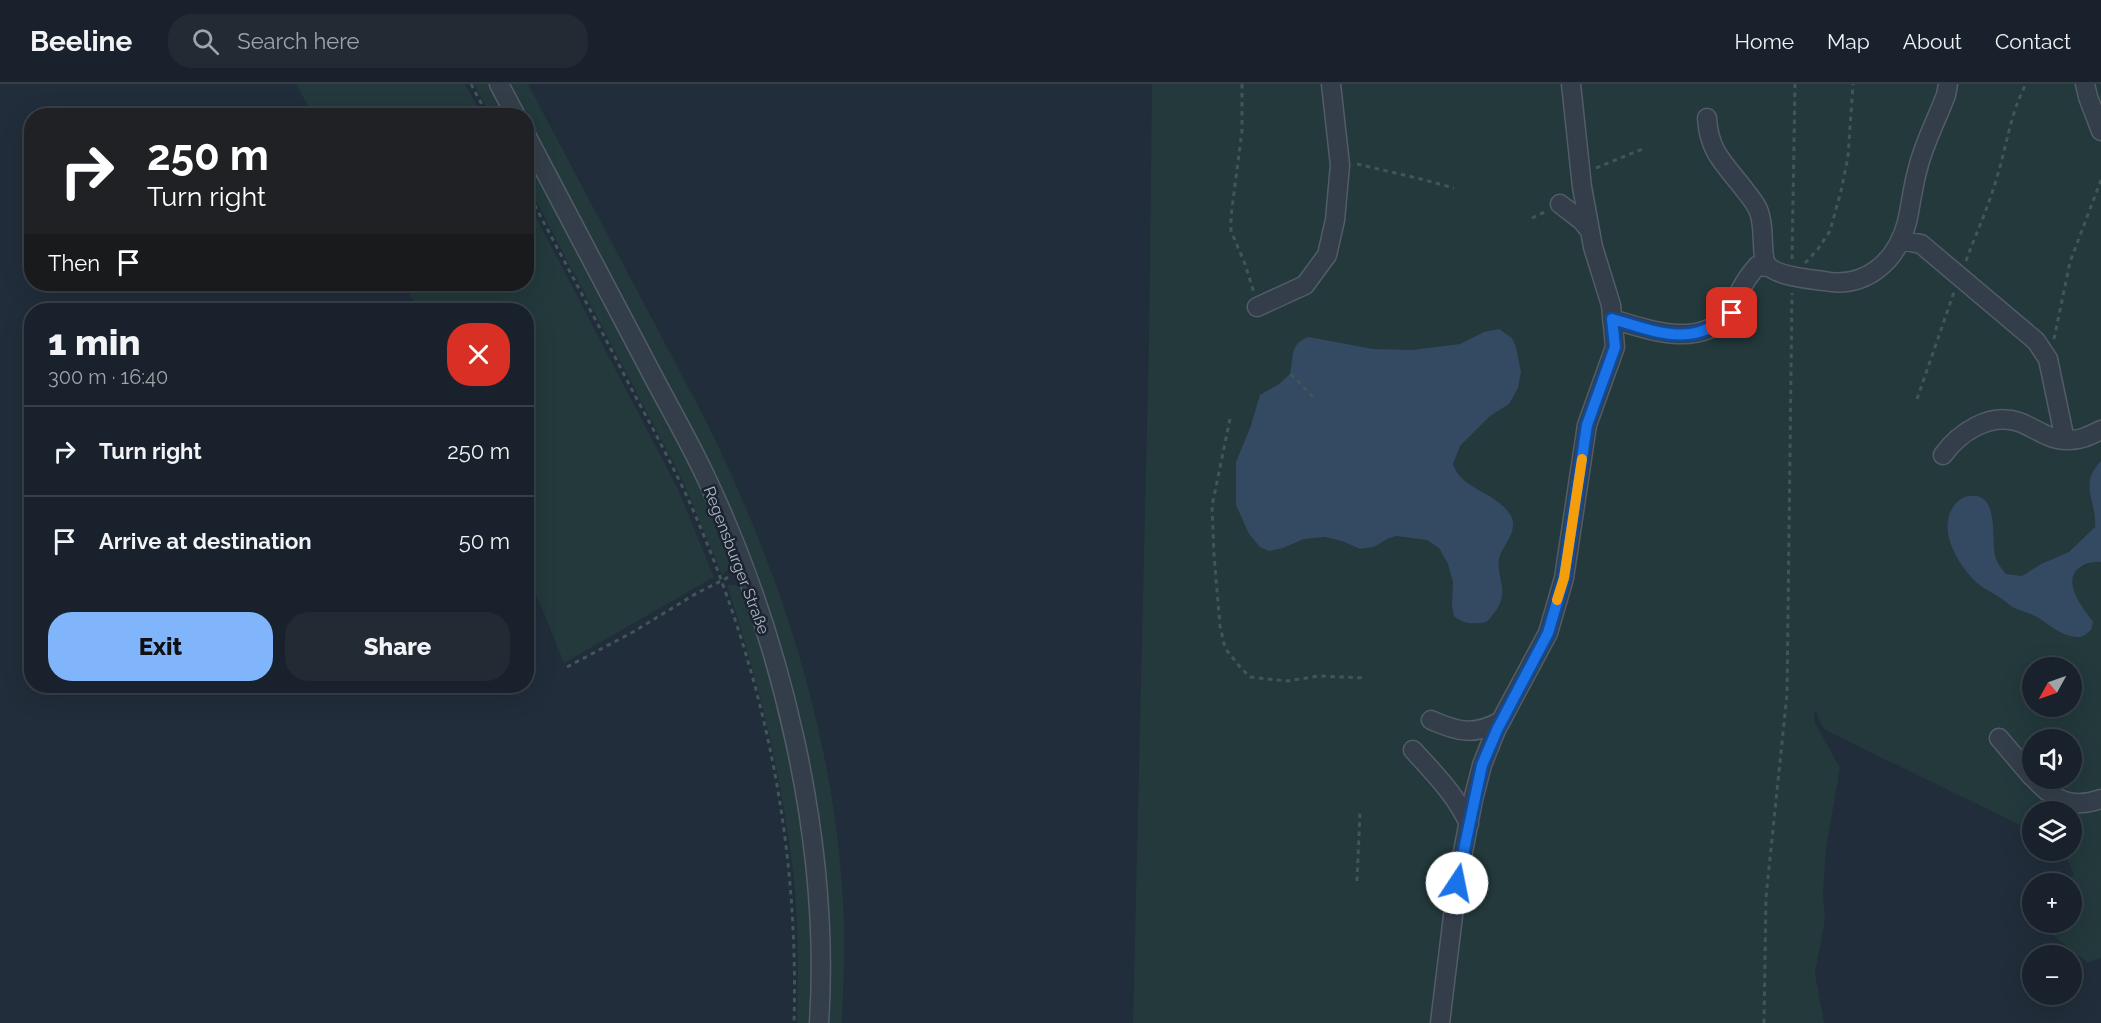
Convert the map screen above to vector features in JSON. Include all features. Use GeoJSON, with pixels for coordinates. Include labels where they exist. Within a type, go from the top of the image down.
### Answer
{"type":"FeatureCollection","features":[{"type":"Feature","properties":{"kind":"street"},"geometry":{"type":"LineString","coordinates":[[500,84],[512,108]]}},
{"type":"Feature","properties":{"kind":"street"},"geometry":{"type":"LineString","coordinates":[[1257,307],[1305,285],[1327,255],[1335,220],[1339,161],[1331,84]]}},
{"type":"Feature","properties":{"kind":"street"},"geometry":{"type":"LineString","coordinates":[[1441,1018],[1457,883],[1482,765],[1501,721],[1548,633],[1564,578],[1587,425],[1615,347],[1611,305],[1593,247],[1582,186],[1571,84]]}},
{"type":"Feature","properties":{"kind":"street"},"geometry":{"type":"LineString","coordinates":[[1707,118],[1710,143],[1718,157],[1757,207],[1763,223],[1765,261],[1769,267],[1777,272],[1820,281],[1851,282],[1869,276],[1900,240],[1906,224],[1918,166],[1946,95],[1948,84]]}},
{"type":"Feature","properties":{"kind":"street"},"geometry":{"type":"LineString","coordinates":[[2084,88],[2101,130]]}},
{"type":"Feature","properties":{"kind":"street","name":"Regensburger Straße"},"geometry":{"type":"LineString","coordinates":[[534,150],[702,470],[759,610],[784,694],[809,820],[820,920],[819,1023]]}},
{"type":"Feature","properties":{"kind":"street"},"geometry":{"type":"LineString","coordinates":[[1560,204],[1582,221],[1590,231]]}},
{"type":"Feature","properties":{"kind":"street"},"geometry":{"type":"LineString","coordinates":[[1900,240],[1921,244],[2036,341],[2048,359],[2065,441]]}},
{"type":"Feature","properties":{"kind":"street"},"geometry":{"type":"LineString","coordinates":[[1612,319],[1672,334],[1702,333],[1718,325],[1732,313],[1742,287],[1756,266],[1769,267]]}},
{"type":"Feature","properties":{"kind":"street"},"geometry":{"type":"LineString","coordinates":[[1943,455],[1962,434],[1990,421],[2017,421],[2065,441],[2083,439],[2101,430]]}},
{"type":"Feature","properties":{"kind":"street"},"geometry":{"type":"LineString","coordinates":[[1431,720],[1461,732],[1488,729],[1501,721]]}},
{"type":"Feature","properties":{"kind":"street"},"geometry":{"type":"LineString","coordinates":[[1999,738],[2022,765]]}},
{"type":"Feature","properties":{"kind":"street"},"geometry":{"type":"LineString","coordinates":[[1413,750],[1452,795],[1469,824]]}},
{"type":"Feature","properties":{"kind":"street"},"geometry":{"type":"LineString","coordinates":[[2046,789],[2068,803],[2082,804],[2101,799]]}},
{"type":"Feature","properties":{"kind":"path"},"geometry":{"type":"LineString","coordinates":[[471,84],[484,108]]}},
{"type":"Feature","properties":{"kind":"path"},"geometry":{"type":"LineString","coordinates":[[1242,84],[1242,131],[1231,231],[1252,284],[1257,307]]}},
{"type":"Feature","properties":{"kind":"path"},"geometry":{"type":"LineString","coordinates":[[1792,264],[1795,84]]}},
{"type":"Feature","properties":{"kind":"path"},"geometry":{"type":"LineString","coordinates":[[1804,264],[1830,231],[1841,191],[1849,146],[1853,84]]}},
{"type":"Feature","properties":{"kind":"path"},"geometry":{"type":"LineString","coordinates":[[1964,265],[1997,177],[2018,99],[2026,84]]}},
{"type":"Feature","properties":{"kind":"path"},"geometry":{"type":"LineString","coordinates":[[1339,161],[1454,188]]}},
{"type":"Feature","properties":{"kind":"path"},"geometry":{"type":"LineString","coordinates":[[2048,359],[2070,262],[2101,180]]}},
{"type":"Feature","properties":{"kind":"path"},"geometry":{"type":"LineString","coordinates":[[534,204],[680,482],[722,580],[735,619],[768,735],[790,865],[796,966],[794,1023]]}},
{"type":"Feature","properties":{"kind":"path"},"geometry":{"type":"LineString","coordinates":[[1917,399],[1956,287]]}},
{"type":"Feature","properties":{"kind":"path"},"geometry":{"type":"LineString","coordinates":[[1764,1023],[1766,897],[1787,694],[1792,288]]}},
{"type":"Feature","properties":{"kind":"path"},"geometry":{"type":"LineString","coordinates":[[1291,374],[1313,397]]}},
{"type":"Feature","properties":{"kind":"path"},"geometry":{"type":"LineString","coordinates":[[1230,419],[1212,506],[1220,626],[1225,648],[1250,677],[1287,681],[1319,676],[1365,678]]}},
{"type":"Feature","properties":{"kind":"path"},"geometry":{"type":"LineString","coordinates":[[567,667],[717,583]]}},
{"type":"Feature","properties":{"kind":"path"},"geometry":{"type":"LineString","coordinates":[[1357,881],[1360,812]]}},
{"type":"Feature","properties":{"kind":"green space"},"geometry":{"type":"Polygon","coordinates":[[[296,84],[465,84],[478,108],[309,108],[296,84]]]}},
{"type":"Feature","properties":{"kind":"green space"},"geometry":{"type":"Polygon","coordinates":[[[474,84],[489,84],[502,108],[486,108],[474,84]]]}},
{"type":"Feature","properties":{"kind":"green space"},"geometry":{"type":"Polygon","coordinates":[[[510,84],[528,84],[705,419],[759,539],[782,601],[802,664],[831,791],[840,857],[844,923],[842,1023],[829,1023],[827,908],[813,794],[803,737],[773,626],[755,572],[744,542],[691,427],[534,130],[534,108],[522,108],[510,84]]]}},
{"type":"Feature","properties":{"kind":"green space"},"geometry":{"type":"Polygon","coordinates":[[[1152,84],[2101,84],[2101,958],[2088,963],[2082,958],[2082,945],[2066,945],[2050,933],[2082,933],[2082,873],[2073,873],[2068,861],[2082,861],[2082,801],[2022,801],[2022,826],[1825,730],[1818,714],[1814,712],[1815,723],[1840,768],[1826,848],[1823,895],[1825,920],[1815,973],[1824,1023],[1133,1023],[1149,339],[1152,84]]]}},
{"type":"Feature","properties":{"kind":"green space"},"geometry":{"type":"Polygon","coordinates":[[[534,169],[695,474],[732,562],[729,569],[722,575],[682,479],[534,197],[534,169]]]}},
{"type":"Feature","properties":{"kind":"green space"},"geometry":{"type":"Polygon","coordinates":[[[534,213],[678,489],[714,577],[564,663],[534,589],[534,303],[414,303],[408,291],[534,291],[534,213]]]}},
{"type":"Feature","properties":{"kind":"green space"},"geometry":{"type":"Polygon","coordinates":[[[727,585],[742,588],[774,693],[791,764],[809,891],[811,1023],[797,1023],[796,904],[781,793],[758,688],[727,585]]]}},
{"type":"Feature","properties":{"kind":"water"},"geometry":{"type":"Polygon","coordinates":[[[1499,329],[1512,338],[1516,347],[1521,372],[1518,388],[1509,404],[1490,416],[1460,446],[1453,464],[1457,473],[1471,486],[1498,501],[1511,516],[1513,522],[1512,533],[1499,559],[1502,599],[1488,620],[1483,623],[1469,623],[1454,616],[1453,582],[1448,564],[1439,548],[1427,540],[1396,536],[1374,547],[1360,549],[1325,537],[1304,539],[1269,551],[1260,547],[1249,534],[1236,505],[1236,462],[1260,395],[1279,384],[1290,374],[1295,347],[1298,343],[1309,337],[1373,349],[1412,350],[1460,344],[1484,332],[1499,329]]]}},
{"type":"Feature","properties":{"kind":"water"},"geometry":{"type":"Polygon","coordinates":[[[2101,461],[2101,562],[2081,566],[2074,574],[2072,581],[2080,603],[2093,622],[2091,630],[2084,635],[2070,636],[2059,632],[2035,616],[2014,608],[1976,582],[1952,548],[1948,521],[1953,507],[1963,498],[1979,497],[1986,501],[1992,519],[1997,561],[2006,574],[2022,576],[2041,564],[2069,552],[2095,527],[2090,485],[2094,469],[2101,461]]]}},
{"type":"Feature","properties":{"kind":"slow traffic"},"geometry":{"type":"LineString","coordinates":[[1557,600],[1564,578],[1582,459]]}},
{"type":"Feature","properties":{"kind":"route"},"geometry":{"type":"LineString","coordinates":[[1457,883],[1482,765],[1497,730],[1548,633],[1564,578],[1587,425],[1615,347],[1612,319],[1643,328],[1688,335],[1702,333],[1718,325],[1732,313]]}}]}
